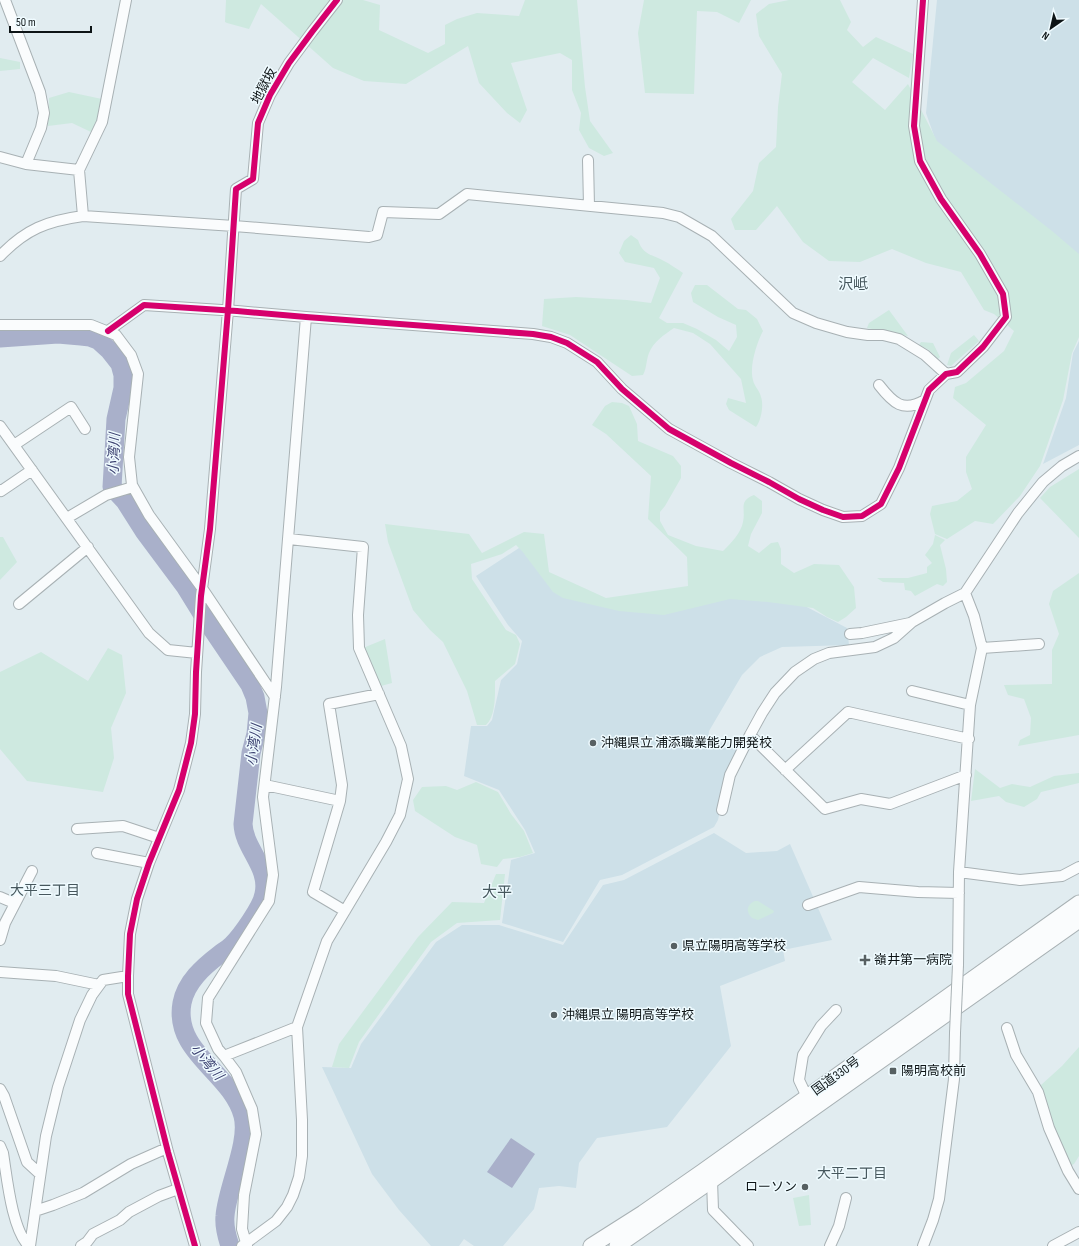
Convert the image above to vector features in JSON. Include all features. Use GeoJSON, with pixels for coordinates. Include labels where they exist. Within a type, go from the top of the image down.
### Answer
{"type":"FeatureCollection","features":[{"type":"Feature","properties":{"kind":"highway","name":"国道330号"},"geometry":{"type":"LineString","coordinates":[[591,1246],[643,1213],[1079,903]]}},
{"type":"Feature","properties":{"kind":"highway","name":"国道330号"},"geometry":{"type":"LineString","coordinates":[[617,1246],[1079,920]]}},
{"type":"Feature","properties":{"kind":"street"},"geometry":{"type":"LineString","coordinates":[[5,0],[40,92],[44,113],[41,128],[26,164]]}},
{"type":"Feature","properties":{"kind":"street"},"geometry":{"type":"LineString","coordinates":[[83,216],[79,170],[102,122],[126,0]]}},
{"type":"Feature","properties":{"kind":"street","name":"地獄坂"},"geometry":{"type":"LineString","coordinates":[[234,226],[236,189],[253,179],[258,123],[270,95],[290,63],[337,0]]}},
{"type":"Feature","properties":{"kind":"street"},"geometry":{"type":"LineString","coordinates":[[108,331],[144,305],[525,333],[551,337],[567,344],[597,362],[622,389],[669,429],[799,499],[823,510],[843,517],[862,516],[880,504],[899,468],[929,390],[946,374],[957,372],[983,347],[1006,317],[1003,294],[980,254],[941,199],[920,161],[914,126],[923,0]]}},
{"type":"Feature","properties":{"kind":"street"},"geometry":{"type":"LineString","coordinates":[[0,157],[26,164],[79,170]]}},
{"type":"Feature","properties":{"kind":"street"},"geometry":{"type":"LineString","coordinates":[[588,160],[589,206]]}},
{"type":"Feature","properties":{"kind":"street"},"geometry":{"type":"LineString","coordinates":[[0,256],[11,244],[24,234],[43,225],[62,219],[83,216],[234,226],[369,238],[378,235],[383,212],[438,214],[467,194],[663,213],[678,217],[712,236],[793,313],[816,323],[847,332],[868,335],[883,335],[900,339],[925,355],[946,374]]}},
{"type":"Feature","properties":{"kind":"street"},"geometry":{"type":"LineString","coordinates":[[195,1246],[167,1148],[128,994],[128,976],[130,934],[137,899],[149,863],[179,790],[192,743],[195,714],[201,592],[210,529],[234,226]]}},
{"type":"Feature","properties":{"kind":"street"},"geometry":{"type":"LineString","coordinates":[[289,539],[363,547],[358,615],[358,648],[401,746],[408,779],[400,815],[386,842],[327,941],[297,1027],[302,1120],[302,1156],[299,1178],[287,1208],[276,1221],[245,1245],[242,1229],[244,1195],[256,1134],[252,1109],[236,1072],[218,1049],[206,1023],[208,998],[269,901],[273,874],[263,797],[275,697],[306,317]]}},
{"type":"Feature","properties":{"kind":"street"},"geometry":{"type":"LineString","coordinates":[[0,325],[91,324],[116,335],[132,354],[138,374],[130,457],[133,487],[150,516],[201,592],[275,697]]}},
{"type":"Feature","properties":{"kind":"street"},"geometry":{"type":"LineString","coordinates":[[879,385],[894,402],[905,407],[916,406],[925,400]]}},
{"type":"Feature","properties":{"kind":"street"},"geometry":{"type":"LineString","coordinates":[[14,445],[70,407],[85,429]]}},
{"type":"Feature","properties":{"kind":"street"},"geometry":{"type":"LineString","coordinates":[[0,426],[149,634],[168,650],[197,653]]}},
{"type":"Feature","properties":{"kind":"street"},"geometry":{"type":"LineString","coordinates":[[722,810],[730,774],[750,735],[775,693],[795,672],[814,659],[829,653],[875,647],[894,638],[912,622],[945,603],[965,594],[1018,513],[1043,482],[1062,466],[1079,456]]}},
{"type":"Feature","properties":{"kind":"street"},"geometry":{"type":"LineString","coordinates":[[0,490],[1,491],[32,470]]}},
{"type":"Feature","properties":{"kind":"street"},"geometry":{"type":"LineString","coordinates":[[67,518],[106,495],[133,487]]}},
{"type":"Feature","properties":{"kind":"street"},"geometry":{"type":"LineString","coordinates":[[19,604],[88,547]]}},
{"type":"Feature","properties":{"kind":"street"},"geometry":{"type":"LineString","coordinates":[[924,1246],[939,1199],[954,1079],[958,965],[959,872],[969,739],[970,705],[982,648],[974,616],[965,594]]}},
{"type":"Feature","properties":{"kind":"street"},"geometry":{"type":"LineString","coordinates":[[850,634],[862,633],[912,622]]}},
{"type":"Feature","properties":{"kind":"street"},"geometry":{"type":"LineString","coordinates":[[982,648],[1039,644]]}},
{"type":"Feature","properties":{"kind":"street"},"geometry":{"type":"LineString","coordinates":[[912,691],[970,705]]}},
{"type":"Feature","properties":{"kind":"street"},"geometry":{"type":"LineString","coordinates":[[345,911],[313,892],[340,801],[342,785],[329,704],[379,694]]}},
{"type":"Feature","properties":{"kind":"street"},"geometry":{"type":"LineString","coordinates":[[785,770],[848,712],[969,739]]}},
{"type":"Feature","properties":{"kind":"street"},"geometry":{"type":"LineString","coordinates":[[750,735],[824,809],[861,799],[890,804],[966,775]]}},
{"type":"Feature","properties":{"kind":"street"},"geometry":{"type":"LineString","coordinates":[[265,785],[340,801]]}},
{"type":"Feature","properties":{"kind":"street"},"geometry":{"type":"LineString","coordinates":[[76,829],[123,826],[159,838]]}},
{"type":"Feature","properties":{"kind":"street"},"geometry":{"type":"LineString","coordinates":[[97,853],[149,863]]}},
{"type":"Feature","properties":{"kind":"street"},"geometry":{"type":"LineString","coordinates":[[959,872],[1020,880],[1062,876],[1079,868]]}},
{"type":"Feature","properties":{"kind":"street"},"geometry":{"type":"LineString","coordinates":[[0,940],[14,902],[32,871]]}},
{"type":"Feature","properties":{"kind":"street"},"geometry":{"type":"LineString","coordinates":[[808,905],[859,887],[918,892],[958,893]]}},
{"type":"Feature","properties":{"kind":"street"},"geometry":{"type":"LineString","coordinates":[[0,897],[14,902]]}},
{"type":"Feature","properties":{"kind":"street"},"geometry":{"type":"LineString","coordinates":[[0,972],[56,976],[99,985]]}},
{"type":"Feature","properties":{"kind":"street"},"geometry":{"type":"LineString","coordinates":[[30,1246],[46,1136],[58,1087],[80,1020],[92,995],[103,980],[128,976]]}},
{"type":"Feature","properties":{"kind":"street"},"geometry":{"type":"LineString","coordinates":[[807,1097],[799,1080],[802,1055],[821,1026],[836,1010]]}},
{"type":"Feature","properties":{"kind":"street"},"geometry":{"type":"LineString","coordinates":[[224,1056],[297,1027]]}},
{"type":"Feature","properties":{"kind":"street"},"geometry":{"type":"LineString","coordinates":[[1007,1028],[1016,1055],[1038,1092],[1049,1128],[1068,1171],[1079,1189]]}},
{"type":"Feature","properties":{"kind":"street"},"geometry":{"type":"LineString","coordinates":[[0,1089],[4,1096],[27,1162],[40,1174]]}},
{"type":"Feature","properties":{"kind":"street"},"geometry":{"type":"LineString","coordinates":[[0,1146],[3,1154],[14,1216],[24,1241],[30,1246]]}},
{"type":"Feature","properties":{"kind":"street"},"geometry":{"type":"LineString","coordinates":[[35,1210],[53,1205],[83,1193],[131,1164],[167,1148]]}},
{"type":"Feature","properties":{"kind":"street"},"geometry":{"type":"LineString","coordinates":[[712,1180],[713,1210],[748,1246]]}},
{"type":"Feature","properties":{"kind":"street"},"geometry":{"type":"LineString","coordinates":[[81,1246],[87,1242],[93,1234],[120,1220],[129,1212],[159,1196],[178,1189]]}},
{"type":"Feature","properties":{"kind":"street"},"geometry":{"type":"LineString","coordinates":[[830,1246],[839,1226],[846,1198]]}},
{"type":"Feature","properties":{"kind":"street"},"geometry":{"type":"LineString","coordinates":[[1053,1246],[1079,1232]]}},
{"type":"Feature","properties":{"kind":"shaded area"},"geometry":{"type":"Polygon","coordinates":[[[937,0],[1079,0],[1079,266],[946,170],[926,113],[937,0]]]}},
{"type":"Feature","properties":{"kind":"shaded area"},"geometry":{"type":"Polygon","coordinates":[[[1079,341],[1079,445],[1043,464],[1066,398],[1073,353],[1079,341]]]}},
{"type":"Feature","properties":{"kind":"shaded area","name":"沖縄県立 浦添職業能力開発校"},"geometry":{"type":"Polygon","coordinates":[[[522,546],[549,582],[623,604],[780,593],[847,628],[849,645],[782,647],[760,657],[742,675],[709,731],[708,742],[725,744],[738,751],[728,772],[718,820],[714,827],[622,875],[600,880],[563,942],[502,923],[511,860],[535,853],[525,830],[499,790],[464,776],[471,726],[487,726],[492,720],[501,680],[517,664],[522,641],[508,625],[476,576],[522,546]]]}},
{"type":"Feature","properties":{"kind":"shaded area","name":"沖縄県立 陽明高等学校"},"geometry":{"type":"Polygon","coordinates":[[[714,833],[746,853],[777,851],[790,844],[832,940],[783,950],[785,961],[720,986],[731,1046],[667,1127],[597,1138],[579,1163],[576,1188],[559,1186],[539,1188],[534,1209],[503,1246],[474,1246],[464,1239],[459,1246],[431,1246],[399,1210],[372,1174],[322,1067],[351,1068],[361,1044],[436,942],[462,925],[499,925],[563,945],[603,885],[624,880],[714,833]]]}},
{"type":"Feature","properties":{"kind":"green space"},"geometry":{"type":"Polygon","coordinates":[[[226,0],[363,0],[380,5],[379,30],[428,53],[445,44],[445,25],[457,19],[477,13],[519,16],[525,0],[577,0],[585,87],[590,121],[613,153],[604,156],[589,148],[579,130],[581,113],[572,90],[572,60],[560,53],[511,63],[527,110],[520,123],[507,113],[479,83],[468,46],[406,84],[364,81],[333,68],[261,4],[249,29],[225,22],[226,0]]]}},
{"type":"Feature","properties":{"kind":"green space"},"geometry":{"type":"Polygon","coordinates":[[[644,0],[751,0],[739,23],[717,12],[697,11],[694,94],[645,93],[638,33],[644,0]]]}},
{"type":"Feature","properties":{"kind":"green space"},"geometry":{"type":"Polygon","coordinates":[[[789,0],[840,0],[851,22],[847,30],[863,47],[876,37],[913,54],[909,78],[873,58],[852,82],[885,110],[908,84],[937,141],[1079,254],[1079,337],[1072,353],[1063,400],[1040,466],[1020,496],[993,524],[975,521],[947,539],[935,534],[930,514],[932,506],[957,501],[972,489],[966,472],[966,457],[986,425],[953,398],[955,387],[966,383],[1004,351],[1014,331],[994,314],[984,310],[961,272],[926,263],[892,249],[860,262],[829,261],[803,242],[777,206],[756,230],[735,230],[731,219],[753,191],[759,163],[776,147],[778,107],[782,74],[759,36],[756,14],[769,4],[789,0]]]}},
{"type":"Feature","properties":{"kind":"green space"},"geometry":{"type":"Polygon","coordinates":[[[0,58],[20,62],[20,69],[0,71],[0,58]]]}},
{"type":"Feature","properties":{"kind":"green space"},"geometry":{"type":"Polygon","coordinates":[[[69,92],[102,99],[99,119],[91,132],[72,123],[48,126],[49,98],[69,92]]]}},
{"type":"Feature","properties":{"kind":"green space"},"geometry":{"type":"Polygon","coordinates":[[[631,235],[638,240],[642,249],[683,273],[659,318],[667,323],[683,323],[697,329],[716,340],[729,351],[737,337],[736,325],[718,317],[693,302],[691,293],[695,285],[707,285],[738,309],[746,310],[757,319],[763,331],[758,341],[752,368],[754,382],[762,400],[761,417],[756,427],[729,410],[726,404],[728,398],[746,403],[741,379],[710,344],[693,333],[674,328],[656,342],[651,349],[643,375],[632,376],[570,335],[542,326],[544,299],[576,297],[651,303],[660,278],[654,268],[625,262],[619,253],[624,241],[631,235]]]}},
{"type":"Feature","properties":{"kind":"green space"},"geometry":{"type":"Polygon","coordinates":[[[889,310],[908,336],[867,328],[869,323],[889,310]]]}},
{"type":"Feature","properties":{"kind":"green space"},"geometry":{"type":"Polygon","coordinates":[[[974,335],[979,341],[951,366],[947,365],[951,353],[974,335]]]}},
{"type":"Feature","properties":{"kind":"green space"},"geometry":{"type":"Polygon","coordinates":[[[921,342],[933,343],[940,357],[938,359],[929,350],[919,345],[921,342]]]}},
{"type":"Feature","properties":{"kind":"green space"},"geometry":{"type":"Polygon","coordinates":[[[612,402],[622,403],[629,406],[637,424],[638,441],[673,456],[681,466],[681,478],[660,512],[660,521],[668,535],[696,546],[723,551],[738,534],[744,517],[744,503],[749,497],[754,495],[762,501],[762,513],[751,534],[748,546],[759,553],[771,543],[778,542],[781,549],[781,564],[794,573],[814,564],[839,565],[854,587],[856,608],[838,622],[813,608],[730,599],[664,615],[619,611],[563,598],[553,592],[516,545],[502,554],[471,564],[472,579],[506,630],[516,635],[520,644],[515,664],[495,681],[492,716],[486,725],[477,725],[467,691],[443,642],[430,630],[413,610],[388,542],[385,524],[469,534],[482,553],[524,532],[544,534],[549,572],[606,598],[688,586],[687,557],[648,519],[651,476],[606,434],[592,425],[605,406],[612,402]]]}},
{"type":"Feature","properties":{"kind":"green space"},"geometry":{"type":"Polygon","coordinates":[[[1079,469],[1079,538],[1040,498],[1050,487],[1079,469]]]}},
{"type":"Feature","properties":{"kind":"green space"},"geometry":{"type":"Polygon","coordinates":[[[935,535],[945,540],[940,545],[946,569],[947,582],[943,586],[937,584],[915,596],[911,591],[905,590],[904,583],[883,582],[877,578],[908,578],[927,573],[927,567],[932,563],[925,555],[933,544],[935,535]]]}},
{"type":"Feature","properties":{"kind":"green space"},"geometry":{"type":"Polygon","coordinates":[[[0,537],[3,537],[17,562],[0,580],[0,537]]]}},
{"type":"Feature","properties":{"kind":"green space"},"geometry":{"type":"Polygon","coordinates":[[[1079,573],[1079,735],[1018,746],[1020,740],[1030,735],[1031,718],[1024,699],[1008,695],[1004,685],[1052,684],[1052,650],[1059,634],[1049,604],[1053,591],[1079,573]]]}},
{"type":"Feature","properties":{"kind":"green space"},"geometry":{"type":"Polygon","coordinates":[[[385,639],[392,683],[381,686],[363,648],[385,639]]]}},
{"type":"Feature","properties":{"kind":"green space"},"geometry":{"type":"Polygon","coordinates":[[[108,648],[122,655],[126,693],[111,728],[114,758],[103,792],[27,781],[0,749],[0,672],[41,652],[88,681],[108,648]]]}},
{"type":"Feature","properties":{"kind":"green space"},"geometry":{"type":"Polygon","coordinates":[[[975,769],[1000,788],[1012,784],[1030,787],[1054,776],[1079,773],[1079,783],[1041,792],[1037,799],[1024,807],[1006,802],[999,796],[971,801],[975,769]]]}},
{"type":"Feature","properties":{"kind":"green space"},"geometry":{"type":"Polygon","coordinates":[[[476,782],[498,792],[511,814],[524,831],[533,853],[520,857],[503,859],[497,867],[481,864],[477,845],[455,837],[415,811],[413,800],[422,787],[446,786],[457,790],[476,782]]]}},
{"type":"Feature","properties":{"kind":"green space"},"geometry":{"type":"Polygon","coordinates":[[[496,874],[505,874],[500,920],[457,923],[431,942],[359,1042],[349,1068],[332,1067],[339,1044],[418,937],[452,902],[484,903],[496,874]]]}},
{"type":"Feature","properties":{"kind":"green space"},"geometry":{"type":"Polygon","coordinates":[[[758,901],[774,911],[773,913],[758,920],[752,918],[748,909],[750,904],[758,901]]]}},
{"type":"Feature","properties":{"kind":"green space"},"geometry":{"type":"Polygon","coordinates":[[[1079,1047],[1079,1156],[1074,1164],[1070,1166],[1051,1127],[1041,1085],[1062,1066],[1079,1047]]]}},
{"type":"Feature","properties":{"kind":"green space"},"geometry":{"type":"Polygon","coordinates":[[[809,1195],[811,1225],[799,1226],[793,1198],[809,1195]]]}},
{"type":"Feature","properties":{"kind":"water"},"geometry":{"type":"Polygon","coordinates":[[[511,1138],[535,1154],[512,1188],[487,1172],[511,1138]]]}},
{"type":"Feature","properties":{"kind":"waterway","name":"小湾川"},"geometry":{"type":"LineString","coordinates":[[0,338],[58,334],[90,337],[98,340],[109,350],[120,364],[123,375],[123,388],[116,419],[112,487],[125,501],[144,531],[185,586],[250,685],[255,697],[258,713],[256,734],[251,753],[243,824],[244,833],[263,875],[265,884],[264,894],[251,921],[241,935],[230,946],[207,964],[196,976],[187,988],[182,1003],[182,1020],[186,1036],[194,1049],[228,1087],[237,1101],[243,1116],[244,1127],[241,1152],[225,1216],[225,1228],[230,1246]]}},
{"type":"Feature","properties":{"kind":"cycle path"},"geometry":{"type":"LineString","coordinates":[[195,1246],[168,1152],[128,994],[130,934],[137,899],[149,863],[179,790],[191,743],[195,714],[201,596],[210,529],[228,310],[236,189],[253,179],[258,123],[270,95],[289,63],[337,0]]}},
{"type":"Feature","properties":{"kind":"cycle path"},"geometry":{"type":"LineString","coordinates":[[108,331],[144,305],[533,334],[551,337],[567,343],[597,362],[622,389],[669,429],[799,499],[823,510],[843,517],[862,516],[881,504],[899,468],[929,390],[946,374],[957,372],[983,347],[1006,317],[1003,294],[980,254],[941,199],[920,161],[914,126],[923,0]]}},
{"type":"Feature","properties":{"kind":"place","name":"沖縄県立 浦添職業能力開発校"},"geometry":{"type":"Point","coordinates":[593,743]}},
{"type":"Feature","properties":{"kind":"place","name":"県立陽明高等学校"},"geometry":{"type":"Point","coordinates":[674,946]}},
{"type":"Feature","properties":{"kind":"place","name":"嶺井第一病院"},"geometry":{"type":"Point","coordinates":[865,960]}},
{"type":"Feature","properties":{"kind":"place","name":"沖縄県立 陽明高等学校"},"geometry":{"type":"Point","coordinates":[554,1015]}},
{"type":"Feature","properties":{"kind":"place","name":"陽明高校前"},"geometry":{"type":"Point","coordinates":[893,1071]}},
{"type":"Feature","properties":{"kind":"place","name":"ローソン"},"geometry":{"type":"Point","coordinates":[805,1187]}},
{"type":"Feature","properties":{"kind":"district","name":"沢岻"},"geometry":{"type":"Point","coordinates":[853,284]}},
{"type":"Feature","properties":{"kind":"district","name":"大平三丁目"},"geometry":{"type":"Point","coordinates":[45,890]}},
{"type":"Feature","properties":{"kind":"district","name":"大平"},"geometry":{"type":"Point","coordinates":[497,892]}},
{"type":"Feature","properties":{"kind":"district","name":"大平二丁目"},"geometry":{"type":"Point","coordinates":[852,1173]}}]}
